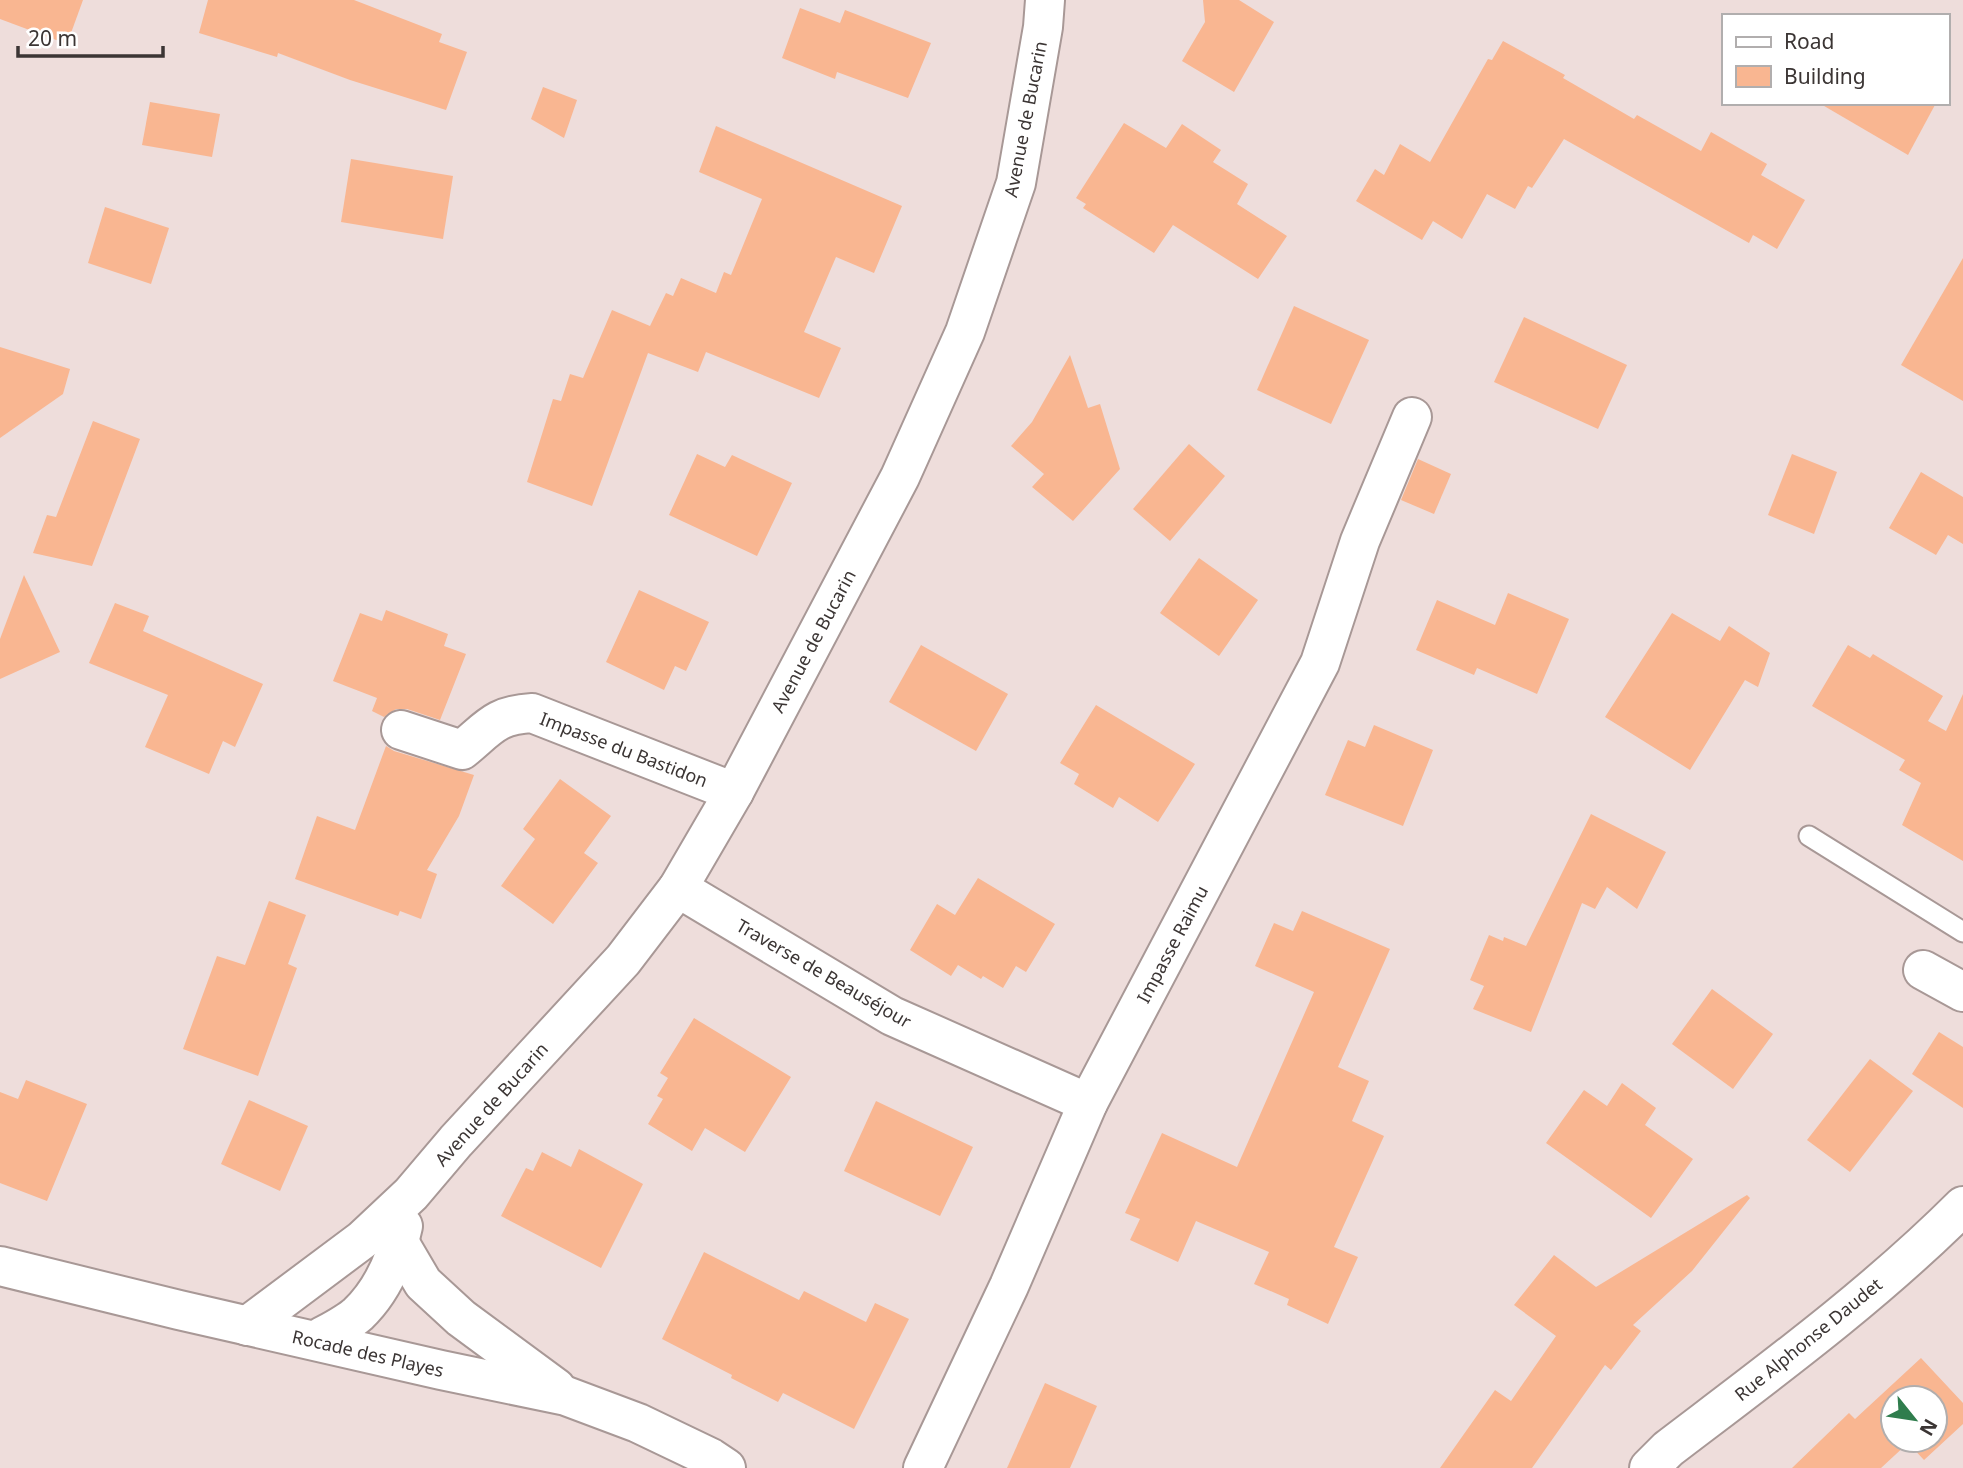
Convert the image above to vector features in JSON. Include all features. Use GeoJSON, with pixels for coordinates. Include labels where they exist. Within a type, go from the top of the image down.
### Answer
{"type":"FeatureCollection","features":[{"type":"Feature","properties":{"kind":"street","name":"Avenue de Bucarin"},"geometry":{"type":"LineString","coordinates":[[339,1340],[335,1303],[381,1241],[411,1194],[456,1141],[623,960],[678,888],[734,792],[900,477],[965,332],[1016,183],[1045,0]]}},
{"type":"Feature","properties":{"kind":"street","name":"Impasse Raimu"},"geometry":{"type":"LineString","coordinates":[[923,1468],[1009,1286],[1088,1103],[1320,663],[1360,541],[1412,416]]}},
{"type":"Feature","properties":{"kind":"street","name":"Impasse du Bastidon"},"geometry":{"type":"LineString","coordinates":[[401,730],[461,750],[495,720],[513,714],[532,713],[734,792]]}},
{"type":"Feature","properties":{"kind":"street","name":"Traverse de Beauséjour"},"geometry":{"type":"LineString","coordinates":[[678,888],[892,1016],[1088,1103]]}},
{"type":"Feature","properties":{"kind":"street"},"geometry":{"type":"LineString","coordinates":[[1923,970],[1963,992]]}},
{"type":"Feature","properties":{"kind":"street","name":"Rue Alphonse Daudet"},"geometry":{"type":"LineString","coordinates":[[1649,1468],[1668,1449],[1812,1339],[1963,1206]]}},
{"type":"Feature","properties":{"kind":"street","name":"Avenue de Bucarin"},"geometry":{"type":"LineString","coordinates":[[247,1326],[381,1241]]}},
{"type":"Feature","properties":{"kind":"street"},"geometry":{"type":"LineString","coordinates":[[381,1241],[461,1318],[566,1396]]}},
{"type":"Feature","properties":{"kind":"street","name":"Rocade des Playes"},"geometry":{"type":"LineString","coordinates":[[0,1266],[247,1326],[339,1340],[566,1396],[638,1423],[726,1468]]}},
{"type":"Feature","properties":{"kind":"lane"},"geometry":{"type":"LineString","coordinates":[[1809,836],[1963,932]]}},
{"type":"Feature","properties":{"kind":"building"},"geometry":{"type":"Polygon","coordinates":[[[0,0],[83,0],[67,44],[0,19],[0,0]]]}},
{"type":"Feature","properties":{"kind":"building"},"geometry":{"type":"Polygon","coordinates":[[[208,0],[354,0],[442,34],[439,42],[467,52],[446,110],[350,80],[278,53],[277,57],[199,33],[208,0]]]}},
{"type":"Feature","properties":{"kind":"building"},"geometry":{"type":"Polygon","coordinates":[[[1203,0],[1239,0],[1274,22],[1234,92],[1182,61],[1205,22],[1203,0]]]}},
{"type":"Feature","properties":{"kind":"building"},"geometry":{"type":"Polygon","coordinates":[[[800,8],[840,23],[845,10],[931,43],[908,98],[837,72],[835,79],[782,58],[800,8]]]}},
{"type":"Feature","properties":{"kind":"building"},"geometry":{"type":"Polygon","coordinates":[[[1503,41],[1565,75],[1563,78],[1634,119],[1637,115],[1701,151],[1711,132],[1767,164],[1761,175],[1805,200],[1777,249],[1753,235],[1749,243],[1564,139],[1532,188],[1528,186],[1515,209],[1487,194],[1462,239],[1433,221],[1422,240],[1356,201],[1375,169],[1384,175],[1400,144],[1430,162],[1488,59],[1492,60],[1503,41]]]}},
{"type":"Feature","properties":{"kind":"building"},"geometry":{"type":"Polygon","coordinates":[[[543,87],[577,100],[564,138],[531,119],[543,87]]]}},
{"type":"Feature","properties":{"kind":"building"},"geometry":{"type":"Polygon","coordinates":[[[150,102],[220,114],[212,157],[142,145],[150,102]]]}},
{"type":"Feature","properties":{"kind":"building"},"geometry":{"type":"Polygon","coordinates":[[[1822,105],[1935,105],[1908,155],[1822,105]]]}},
{"type":"Feature","properties":{"kind":"building"},"geometry":{"type":"Polygon","coordinates":[[[1124,123],[1166,148],[1182,124],[1221,150],[1213,162],[1248,184],[1237,204],[1287,236],[1258,279],[1173,225],[1154,253],[1083,208],[1086,204],[1076,198],[1124,123]]]}},
{"type":"Feature","properties":{"kind":"building"},"geometry":{"type":"Polygon","coordinates":[[[716,126],[902,206],[874,273],[836,257],[804,332],[841,348],[819,398],[706,352],[698,372],[648,353],[592,506],[527,482],[553,399],[561,401],[570,374],[583,378],[612,310],[650,326],[666,293],[673,296],[681,278],[716,293],[724,272],[731,275],[762,199],[699,172],[716,126]]]}},
{"type":"Feature","properties":{"kind":"building"},"geometry":{"type":"Polygon","coordinates":[[[351,159],[453,176],[443,239],[341,222],[351,159]]]}},
{"type":"Feature","properties":{"kind":"building"},"geometry":{"type":"Polygon","coordinates":[[[105,207],[169,228],[151,284],[88,263],[105,207]]]}},
{"type":"Feature","properties":{"kind":"building"},"geometry":{"type":"Polygon","coordinates":[[[1963,258],[1963,401],[1901,365],[1963,258]]]}},
{"type":"Feature","properties":{"kind":"building"},"geometry":{"type":"Polygon","coordinates":[[[1294,306],[1369,340],[1331,424],[1257,390],[1294,306]]]}},
{"type":"Feature","properties":{"kind":"building"},"geometry":{"type":"Polygon","coordinates":[[[1524,317],[1627,365],[1598,429],[1494,382],[1524,317]]]}},
{"type":"Feature","properties":{"kind":"building"},"geometry":{"type":"Polygon","coordinates":[[[0,347],[70,369],[63,394],[0,438],[0,347]]]}},
{"type":"Feature","properties":{"kind":"building"},"geometry":{"type":"Polygon","coordinates":[[[1070,355],[1088,408],[1100,404],[1120,469],[1073,521],[1032,487],[1044,474],[1011,446],[1032,422],[1070,355]]]}},
{"type":"Feature","properties":{"kind":"building"},"geometry":{"type":"Polygon","coordinates":[[[93,421],[140,439],[92,566],[33,553],[47,515],[56,517],[93,421]]]}},
{"type":"Feature","properties":{"kind":"building"},"geometry":{"type":"Polygon","coordinates":[[[1189,444],[1225,476],[1170,541],[1133,509],[1189,444]]]}},
{"type":"Feature","properties":{"kind":"building"},"geometry":{"type":"Polygon","coordinates":[[[697,454],[725,467],[732,455],[792,483],[757,556],[669,515],[697,454]]]}},
{"type":"Feature","properties":{"kind":"building"},"geometry":{"type":"Polygon","coordinates":[[[1792,454],[1837,472],[1814,534],[1768,515],[1792,454]]]}},
{"type":"Feature","properties":{"kind":"building"},"geometry":{"type":"Polygon","coordinates":[[[1418,459],[1451,474],[1434,514],[1401,500],[1418,459]]]}},
{"type":"Feature","properties":{"kind":"building"},"geometry":{"type":"Polygon","coordinates":[[[1921,472],[1963,497],[1963,544],[1948,535],[1936,555],[1889,528],[1921,472]]]}},
{"type":"Feature","properties":{"kind":"building"},"geometry":{"type":"Polygon","coordinates":[[[1199,558],[1258,600],[1219,656],[1160,613],[1199,558]]]}},
{"type":"Feature","properties":{"kind":"building"},"geometry":{"type":"Polygon","coordinates":[[[24,575],[60,652],[0,679],[0,639],[24,575]]]}},
{"type":"Feature","properties":{"kind":"building"},"geometry":{"type":"Polygon","coordinates":[[[639,590],[709,622],[686,671],[675,666],[664,690],[606,662],[639,590]]]}},
{"type":"Feature","properties":{"kind":"building"},"geometry":{"type":"Polygon","coordinates":[[[1508,593],[1569,619],[1537,694],[1477,668],[1474,675],[1416,650],[1437,600],[1495,625],[1508,593]]]}},
{"type":"Feature","properties":{"kind":"building"},"geometry":{"type":"Polygon","coordinates":[[[115,603],[149,616],[143,631],[263,684],[235,747],[223,741],[209,774],[145,747],[168,695],[89,663],[115,603]]]}},
{"type":"Feature","properties":{"kind":"building"},"geometry":{"type":"Polygon","coordinates":[[[386,610],[448,634],[444,646],[466,654],[440,720],[407,709],[396,709],[384,717],[372,711],[377,698],[333,681],[360,613],[382,621],[386,610]]]}},
{"type":"Feature","properties":{"kind":"building"},"geometry":{"type":"Polygon","coordinates":[[[1672,613],[1720,641],[1729,626],[1770,653],[1758,687],[1745,680],[1690,770],[1605,717],[1672,613]]]}},
{"type":"Feature","properties":{"kind":"building"},"geometry":{"type":"Polygon","coordinates":[[[921,645],[1008,694],[976,751],[889,702],[921,645]]]}},
{"type":"Feature","properties":{"kind":"building"},"geometry":{"type":"Polygon","coordinates":[[[1848,645],[1870,658],[1873,654],[1943,696],[1928,721],[1946,731],[1963,694],[1963,861],[1902,825],[1921,783],[1899,770],[1905,760],[1812,706],[1848,645]]]}},
{"type":"Feature","properties":{"kind":"building"},"geometry":{"type":"Polygon","coordinates":[[[1096,705],[1195,764],[1158,822],[1119,797],[1113,808],[1074,784],[1079,774],[1060,763],[1096,705]]]}},
{"type":"Feature","properties":{"kind":"building"},"geometry":{"type":"Polygon","coordinates":[[[1374,725],[1433,750],[1403,826],[1325,795],[1348,740],[1365,747],[1374,725]]]}},
{"type":"Feature","properties":{"kind":"building"},"geometry":{"type":"Polygon","coordinates":[[[386,746],[394,751],[474,775],[459,816],[427,870],[437,874],[421,919],[400,911],[398,916],[295,879],[317,816],[355,830],[386,746]]]}},
{"type":"Feature","properties":{"kind":"building"},"geometry":{"type":"Polygon","coordinates":[[[560,779],[611,816],[584,853],[598,863],[553,924],[501,886],[535,839],[523,829],[560,779]]]}},
{"type":"Feature","properties":{"kind":"building"},"geometry":{"type":"Polygon","coordinates":[[[1591,814],[1666,852],[1637,909],[1607,887],[1595,909],[1582,903],[1531,1032],[1473,1009],[1484,986],[1470,980],[1489,935],[1503,941],[1504,937],[1526,946],[1591,814]]]}},
{"type":"Feature","properties":{"kind":"building"},"geometry":{"type":"Polygon","coordinates":[[[978,878],[1055,924],[1026,972],[1016,966],[1003,988],[958,965],[951,976],[910,950],[937,904],[955,915],[978,878]]]}},
{"type":"Feature","properties":{"kind":"building"},"geometry":{"type":"Polygon","coordinates":[[[269,901],[306,915],[288,964],[297,968],[258,1076],[183,1049],[217,956],[245,965],[269,901]]]}},
{"type":"Feature","properties":{"kind":"building"},"geometry":{"type":"Polygon","coordinates":[[[1302,911],[1390,949],[1338,1067],[1369,1081],[1352,1121],[1384,1136],[1334,1247],[1358,1257],[1328,1324],[1287,1305],[1289,1299],[1254,1284],[1269,1252],[1196,1221],[1178,1262],[1130,1240],[1140,1219],[1125,1213],[1162,1133],[1237,1167],[1314,992],[1255,966],[1274,923],[1293,931],[1302,911]]]}},
{"type":"Feature","properties":{"kind":"building"},"geometry":{"type":"Polygon","coordinates":[[[1712,989],[1773,1034],[1733,1089],[1672,1044],[1712,989]]]}},
{"type":"Feature","properties":{"kind":"building"},"geometry":{"type":"Polygon","coordinates":[[[694,1018],[791,1077],[745,1152],[705,1128],[692,1151],[648,1124],[663,1099],[657,1096],[668,1078],[660,1073],[694,1018]]]}},
{"type":"Feature","properties":{"kind":"building"},"geometry":{"type":"Polygon","coordinates":[[[1939,1032],[1963,1047],[1963,1108],[1912,1074],[1939,1032]]]}},
{"type":"Feature","properties":{"kind":"building"},"geometry":{"type":"Polygon","coordinates":[[[1870,1059],[1913,1091],[1850,1172],[1807,1140],[1870,1059]]]}},
{"type":"Feature","properties":{"kind":"building"},"geometry":{"type":"Polygon","coordinates":[[[26,1080],[87,1104],[47,1201],[0,1183],[0,1092],[18,1099],[26,1080]]]}},
{"type":"Feature","properties":{"kind":"building"},"geometry":{"type":"Polygon","coordinates":[[[1622,1083],[1656,1108],[1645,1125],[1693,1159],[1651,1218],[1546,1143],[1584,1090],[1607,1106],[1622,1083]]]}},
{"type":"Feature","properties":{"kind":"building"},"geometry":{"type":"Polygon","coordinates":[[[249,1100],[308,1126],[280,1191],[221,1164],[249,1100]]]}},
{"type":"Feature","properties":{"kind":"building"},"geometry":{"type":"Polygon","coordinates":[[[876,1101],[973,1147],[940,1216],[844,1171],[876,1101]]]}},
{"type":"Feature","properties":{"kind":"building"},"geometry":{"type":"Polygon","coordinates":[[[579,1149],[643,1184],[601,1268],[501,1216],[526,1168],[533,1171],[542,1152],[571,1167],[579,1149]]]}},
{"type":"Feature","properties":{"kind":"building"},"geometry":{"type":"Polygon","coordinates":[[[1747,1195],[1750,1198],[1692,1271],[1633,1325],[1641,1331],[1611,1370],[1605,1365],[1532,1468],[1440,1468],[1495,1390],[1511,1401],[1556,1336],[1514,1305],[1554,1255],[1596,1287],[1747,1195]]]}},
{"type":"Feature","properties":{"kind":"building"},"geometry":{"type":"Polygon","coordinates":[[[704,1252],[799,1300],[804,1291],[866,1322],[875,1303],[909,1319],[854,1429],[783,1393],[778,1402],[662,1339],[704,1252]]]}},
{"type":"Feature","properties":{"kind":"building"},"geometry":{"type":"Polygon","coordinates":[[[1921,1358],[1945,1384],[1893,1384],[1921,1358]]]}},
{"type":"Feature","properties":{"kind":"building"},"geometry":{"type":"Polygon","coordinates":[[[1045,1383],[1097,1406],[1070,1468],[1007,1468],[1045,1383]]]}},
{"type":"Feature","properties":{"kind":"building"},"geometry":{"type":"Polygon","coordinates":[[[1949,1388],[1963,1403],[1963,1424],[1949,1437],[1949,1388]]]}},
{"type":"Feature","properties":{"kind":"building"},"geometry":{"type":"Polygon","coordinates":[[[1879,1397],[1879,1454],[1896,1454],[1881,1468],[1792,1468],[1849,1413],[1855,1419],[1879,1397]]]}},
{"type":"Feature","properties":{"kind":"building"},"geometry":{"type":"Polygon","coordinates":[[[1918,1454],[1930,1454],[1924,1460],[1918,1454]]]}}]}
